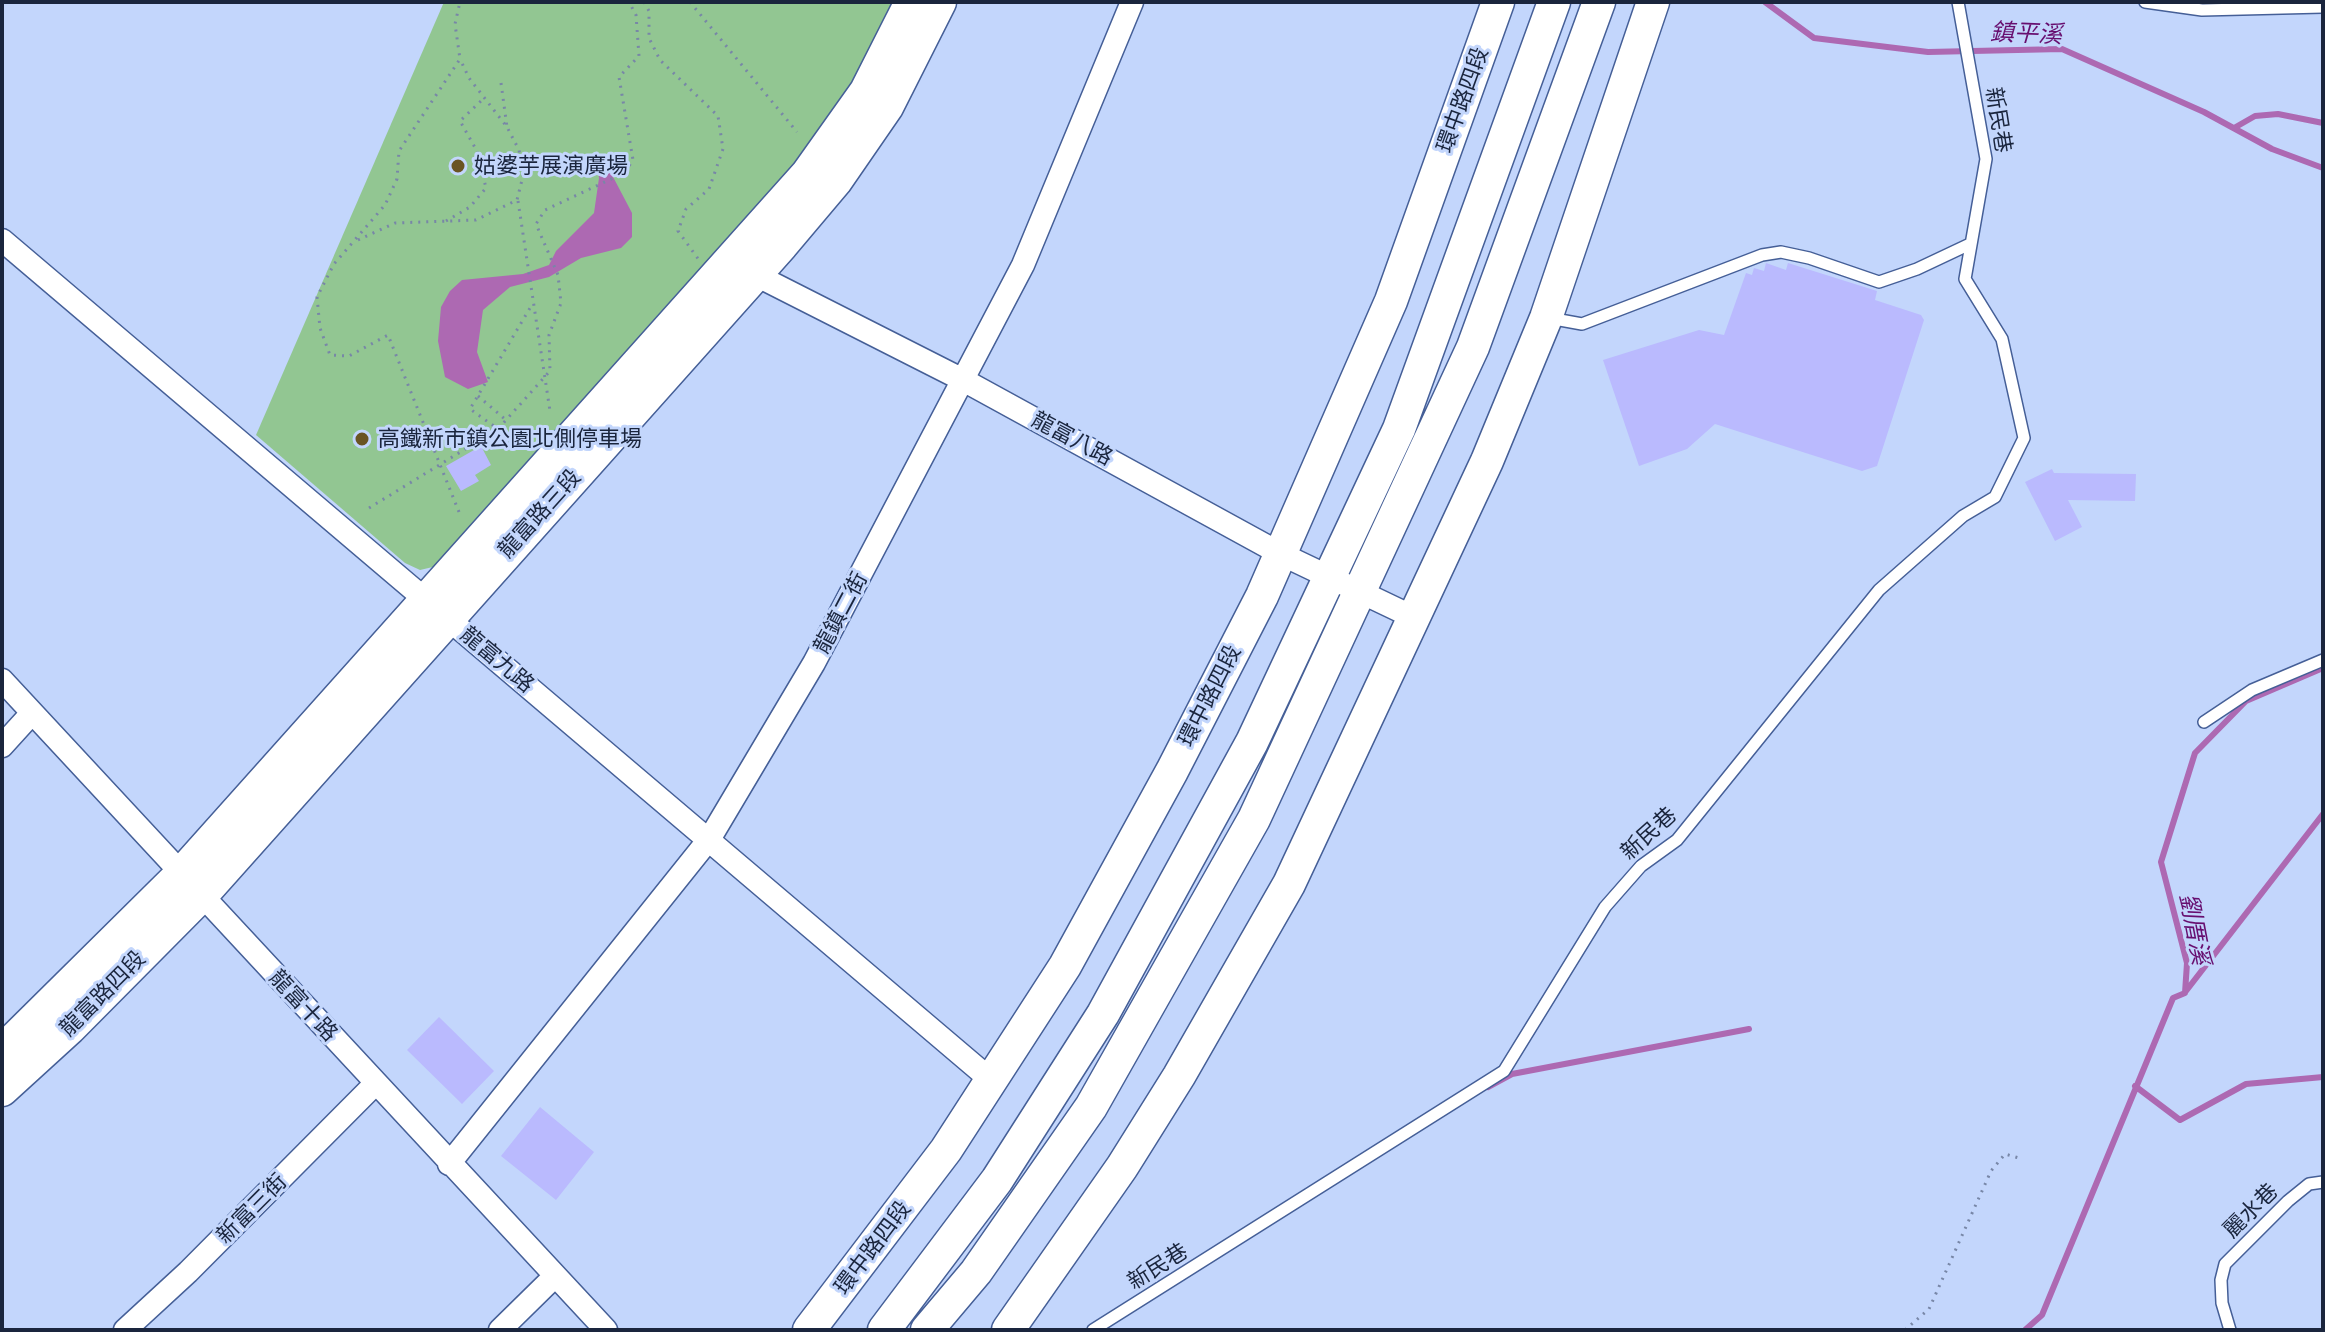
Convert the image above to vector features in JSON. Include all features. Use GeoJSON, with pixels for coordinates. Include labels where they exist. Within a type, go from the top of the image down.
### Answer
{"type":"FeatureCollection","features":[{"type":"Feature","properties":{"kind":"street","name":"龍富路三段"},"geometry":{"type":"LineString","coordinates":[[192,885],[437,610],[807,174],[866,91],[911,2]]}},
{"type":"Feature","properties":{"kind":"street","name":"龍富路三段"},"geometry":{"type":"LineString","coordinates":[[728,266],[864,142],[907,73],[940,2]]}},
{"type":"Feature","properties":{"kind":"street","name":"龍鎮二街"},"geometry":{"type":"LineString","coordinates":[[449,1164],[710,838],[814,663],[965,381],[1023,265],[1132,2]]}},
{"type":"Feature","properties":{"kind":"street","name":"環中路四段"},"geometry":{"type":"LineString","coordinates":[[809,1330],[892,1225],[991,1080],[1072,952],[1172,771],[1281,554],[1391,301],[1498,2]]}},
{"type":"Feature","properties":{"kind":"street"},"geometry":{"type":"LineString","coordinates":[[884,1330],[997,1180],[1103,1014],[1252,742],[1399,429],[1554,2]]}},
{"type":"Feature","properties":{"kind":"street"},"geometry":{"type":"LineString","coordinates":[[927,1330],[976,1272],[1091,1107],[1254,819],[1362,592],[1473,347],[1599,2]]}},
{"type":"Feature","properties":{"kind":"street"},"geometry":{"type":"LineString","coordinates":[[1008,1330],[1155,1115],[1289,884],[1487,461],[1546,318],[1653,2]]}},
{"type":"Feature","properties":{"kind":"street","name":"龍富九路"},"geometry":{"type":"LineString","coordinates":[[2,240],[710,838],[991,1080]]}},
{"type":"Feature","properties":{"kind":"street","name":"龍富八路"},"geometry":{"type":"LineString","coordinates":[[728,266],[965,381],[1281,554],[1413,617]]}},
{"type":"Feature","properties":{"kind":"street","name":"龍富十路"},"geometry":{"type":"LineString","coordinates":[[2,680],[606,1330]]}},
{"type":"Feature","properties":{"kind":"street"},"geometry":{"type":"LineString","coordinates":[[2,746],[32,713]]}},
{"type":"Feature","properties":{"kind":"street","name":"龍富路四段"},"geometry":{"type":"LineString","coordinates":[[2,1051],[192,885]]}},
{"type":"Feature","properties":{"kind":"street","name":"龍富路四段"},"geometry":{"type":"LineString","coordinates":[[2,1090],[192,885]]}},
{"type":"Feature","properties":{"kind":"street","name":"新富三街"},"geometry":{"type":"LineString","coordinates":[[125,1330],[199,1262],[375,1084]]}},
{"type":"Feature","properties":{"kind":"street"},"geometry":{"type":"LineString","coordinates":[[500,1330],[554,1277]]}},
{"type":"Feature","properties":{"kind":"lane","name":"新民巷"},"geometry":{"type":"LineString","coordinates":[[1093,1330],[1504,1071],[1605,907],[1641,866],[1677,840],[1879,590],[1963,516],[1995,497],[2024,438],[2002,339],[1965,279],[1986,159],[1958,2]]}},
{"type":"Feature","properties":{"kind":"lane"},"geometry":{"type":"LineString","coordinates":[[2145,2],[2202,10],[2323,7]]}},
{"type":"Feature","properties":{"kind":"lane"},"geometry":{"type":"LineString","coordinates":[[1546,318],[1582,324],[1762,255],[1781,252],[1809,258],[1879,282],[1917,269],[1970,244]]}},
{"type":"Feature","properties":{"kind":"lane"},"geometry":{"type":"LineString","coordinates":[[2204,722],[2252,690],[2323,660]]}},
{"type":"Feature","properties":{"kind":"lane","name":"麗水巷"},"geometry":{"type":"LineString","coordinates":[[2230,1330],[2222,1303],[2221,1280],[2225,1264],[2288,1201],[2309,1184],[2323,1182]]}},
{"type":"Feature","properties":{"kind":"path"},"geometry":{"type":"LineString","coordinates":[[460,2],[455,24],[460,59],[483,99],[507,127],[519,150],[523,176],[517,200],[550,411]]}},
{"type":"Feature","properties":{"kind":"path"},"geometry":{"type":"LineString","coordinates":[[369,508],[439,468],[498,429],[550,371],[549,335],[561,303],[558,275],[536,224],[545,210],[624,173],[633,160],[619,77],[639,56],[636,15],[629,2]]}},
{"type":"Feature","properties":{"kind":"path"},"geometry":{"type":"LineString","coordinates":[[644,2],[649,11],[649,38],[660,60],[718,116],[723,149],[709,189],[686,209],[678,231],[728,266]]}},
{"type":"Feature","properties":{"kind":"path"},"geometry":{"type":"LineString","coordinates":[[690,2],[797,132]]}},
{"type":"Feature","properties":{"kind":"path"},"geometry":{"type":"LineString","coordinates":[[459,512],[388,335],[349,356],[330,355],[320,328],[317,297],[334,264],[358,240],[385,205],[397,179],[399,151],[460,59]]}},
{"type":"Feature","properties":{"kind":"path"},"geometry":{"type":"LineString","coordinates":[[501,83],[507,127]]}},
{"type":"Feature","properties":{"kind":"path"},"geometry":{"type":"LineString","coordinates":[[443,223],[470,207],[486,188],[477,151],[460,121],[472,106],[483,99]]}},
{"type":"Feature","properties":{"kind":"path"},"geometry":{"type":"LineString","coordinates":[[358,240],[395,223],[476,220],[501,211],[517,200]]}},
{"type":"Feature","properties":{"kind":"path"},"geometry":{"type":"LineString","coordinates":[[514,450],[498,429],[470,409],[534,303]]}},
{"type":"Feature","properties":{"kind":"path"},"geometry":{"type":"LineString","coordinates":[[478,396],[506,420]]}},
{"type":"Feature","properties":{"kind":"path"},"geometry":{"type":"LineString","coordinates":[[1905,1330],[1929,1309],[1991,1171],[2005,1154],[2019,1158]]}},
{"type":"Feature","properties":{"kind":"green space"},"geometry":{"type":"Polygon","coordinates":[[[444,2],[895,2],[850,87],[813,145],[437,566],[420,570],[405,563],[256,435],[444,2]]]}},
{"type":"Feature","properties":{"kind":"shaded area"},"geometry":{"type":"Polygon","coordinates":[[[601,154],[632,213],[632,237],[621,248],[581,258],[549,277],[510,287],[483,310],[477,352],[488,382],[468,389],[445,377],[438,341],[441,307],[450,291],[462,280],[523,274],[549,265],[556,251],[594,213],[599,178],[596,159],[601,154]]]}},
{"type":"Feature","properties":{"kind":"building"},"geometry":{"type":"Polygon","coordinates":[[[1766,263],[1786,270],[1788,263],[1877,291],[1875,300],[1921,315],[1924,320],[1877,466],[1862,471],[1715,424],[1687,449],[1639,466],[1603,360],[1699,330],[1724,335],[1746,273],[1752,275],[1754,268],[1764,271],[1766,263]]]}},
{"type":"Feature","properties":{"kind":"building"},"geometry":{"type":"Polygon","coordinates":[[[481,446],[491,465],[475,475],[479,481],[461,491],[446,466],[481,446]]]}},
{"type":"Feature","properties":{"kind":"building"},"geometry":{"type":"Polygon","coordinates":[[[2052,469],[2054,473],[2136,474],[2135,501],[2068,500],[2082,527],[2055,541],[2025,482],[2052,469]]]}},
{"type":"Feature","properties":{"kind":"building"},"geometry":{"type":"Polygon","coordinates":[[[439,1017],[494,1071],[462,1104],[407,1050],[439,1017]]]}},
{"type":"Feature","properties":{"kind":"building"},"geometry":{"type":"Polygon","coordinates":[[[540,1107],[594,1152],[556,1200],[501,1156],[540,1107]]]}},
{"type":"Feature","properties":{"kind":"waterway","name":"鎮平溪"},"geometry":{"type":"LineString","coordinates":[[1765,2],[1814,38],[1928,52],[2062,49],[2204,112],[2272,149],[2323,168]]}},
{"type":"Feature","properties":{"kind":"waterway"},"geometry":{"type":"LineString","coordinates":[[2234,128],[2255,116],[2278,114],[2323,123]]}},
{"type":"Feature","properties":{"kind":"waterway","name":"劉厝溪"},"geometry":{"type":"LineString","coordinates":[[2025,1330],[2042,1315],[2173,998],[2185,993],[2187,963],[2161,862],[2195,753],[2246,701],[2323,668]]}},
{"type":"Feature","properties":{"kind":"waterway"},"geometry":{"type":"LineString","coordinates":[[2186,991],[2323,814]]}},
{"type":"Feature","properties":{"kind":"waterway"},"geometry":{"type":"LineString","coordinates":[[1488,1087],[1512,1074],[1749,1029]]}},
{"type":"Feature","properties":{"kind":"waterway"},"geometry":{"type":"LineString","coordinates":[[2135,1086],[2180,1120],[2246,1084],[2323,1077]]}},
{"type":"Feature","properties":{"kind":"place","name":"姑婆芋展演廣場"},"geometry":{"type":"Point","coordinates":[458,166]}},
{"type":"Feature","properties":{"kind":"place","name":"高鐵新市鎮公園北側停車場"},"geometry":{"type":"Point","coordinates":[362,439]}}]}
